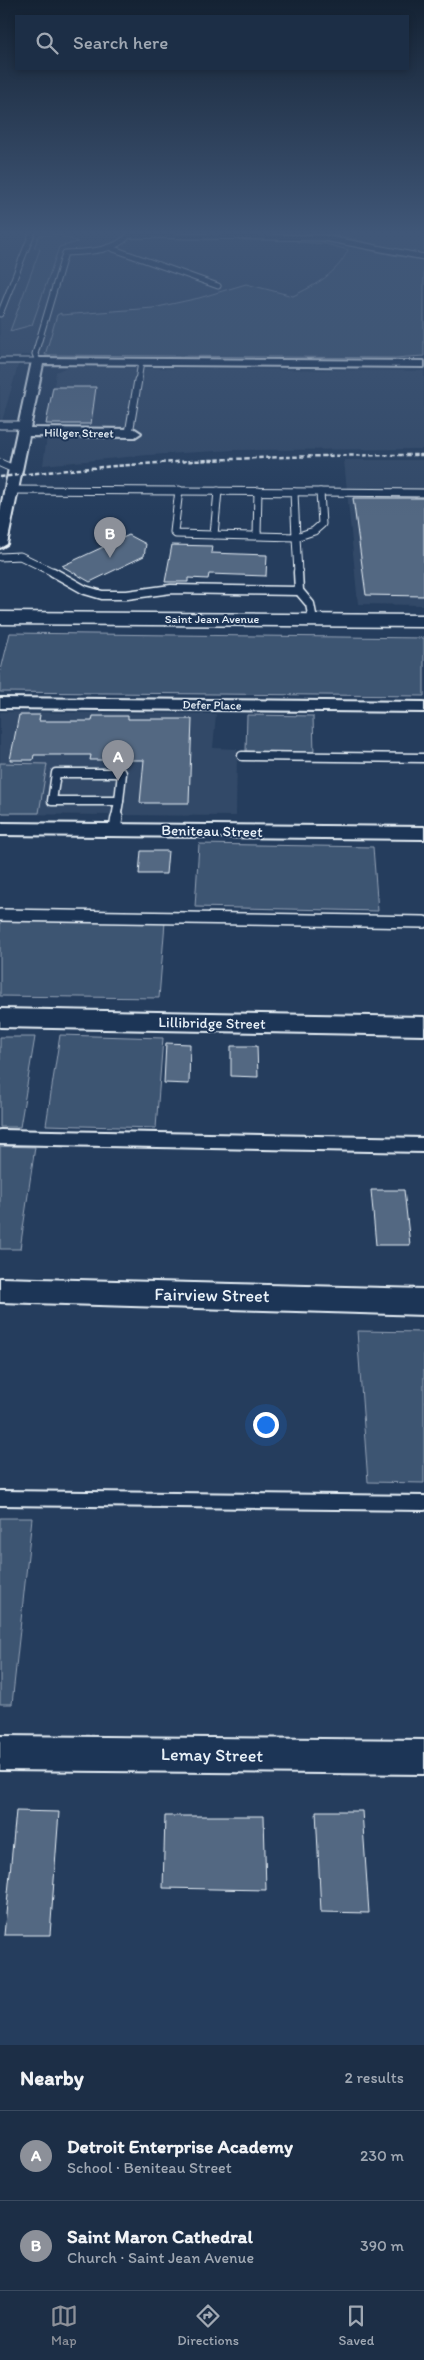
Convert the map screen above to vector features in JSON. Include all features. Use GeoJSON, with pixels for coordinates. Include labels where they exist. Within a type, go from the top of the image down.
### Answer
{"type":"FeatureCollection","features":[{"type":"Feature","properties":{"kind":"street"},"geometry":{"type":"LineString","coordinates":[[0,544],[38,361],[424,364]]}},
{"type":"Feature","properties":{"kind":"street","name":"Hillger Street"},"geometry":{"type":"LineString","coordinates":[[24,428],[132,433]]}},
{"type":"Feature","properties":{"kind":"street","name":"Saint Jean Avenue"},"geometry":{"type":"LineString","coordinates":[[0,618],[424,621]]}},
{"type":"Feature","properties":{"kind":"street","name":"Defer Place"},"geometry":{"type":"LineString","coordinates":[[0,703],[424,707]]}},
{"type":"Feature","properties":{"kind":"street","name":"Beniteau Street"},"geometry":{"type":"LineString","coordinates":[[0,829],[424,833]]}},
{"type":"Feature","properties":{"kind":"street","name":"Lillibridge Street"},"geometry":{"type":"LineString","coordinates":[[0,1018],[424,1026]]}},
{"type":"Feature","properties":{"kind":"street","name":"Fairview Street"},"geometry":{"type":"LineString","coordinates":[[0,1290],[424,1302]]}},
{"type":"Feature","properties":{"kind":"street","name":"Lemay Street"},"geometry":{"type":"LineString","coordinates":[[0,1753],[424,1757]]}},
{"type":"Feature","properties":{"kind":"lane"},"geometry":{"type":"LineString","coordinates":[[0,361],[38,361],[35,354],[43,326]]}},
{"type":"Feature","properties":{"kind":"lane"},"geometry":{"type":"LineString","coordinates":[[132,433],[141,362]]}},
{"type":"Feature","properties":{"kind":"lane"},"geometry":{"type":"LineString","coordinates":[[0,425],[24,428]]}},
{"type":"Feature","properties":{"kind":"lane"},"geometry":{"type":"LineString","coordinates":[[0,463],[16,470]]}},
{"type":"Feature","properties":{"kind":"lane"},"geometry":{"type":"LineString","coordinates":[[12,490],[424,493]]}},
{"type":"Feature","properties":{"kind":"lane"},"geometry":{"type":"LineString","coordinates":[[179,490],[174,532],[180,535],[296,537],[314,531],[322,524],[320,492]]}},
{"type":"Feature","properties":{"kind":"lane"},"geometry":{"type":"LineString","coordinates":[[214,535],[218,491]]}},
{"type":"Feature","properties":{"kind":"lane"},"geometry":{"type":"LineString","coordinates":[[257,536],[258,491]]}},
{"type":"Feature","properties":{"kind":"lane"},"geometry":{"type":"LineString","coordinates":[[294,492],[299,591],[310,604],[313,620]]}},
{"type":"Feature","properties":{"kind":"lane"},"geometry":{"type":"LineString","coordinates":[[0,557],[20,556],[39,564],[85,590],[102,595],[127,595],[171,590],[299,591]]}},
{"type":"Feature","properties":{"kind":"lane"},"geometry":{"type":"LineString","coordinates":[[242,756],[424,758]]}},
{"type":"Feature","properties":{"kind":"lane"},"geometry":{"type":"LineString","coordinates":[[115,830],[119,801],[122,773],[56,773],[52,800],[119,801]]}},
{"type":"Feature","properties":{"kind":"lane"},"geometry":{"type":"LineString","coordinates":[[0,915],[424,922]]}},
{"type":"Feature","properties":{"kind":"lane"},"geometry":{"type":"LineString","coordinates":[[0,1138],[424,1145]]}},
{"type":"Feature","properties":{"kind":"lane"},"geometry":{"type":"LineString","coordinates":[[0,1498],[424,1503]]}},
{"type":"Feature","properties":{"kind":"shaded area"},"geometry":{"type":"Polygon","coordinates":[[[0,326],[424,326],[424,358],[21,355],[0,428],[0,326]]]}},
{"type":"Feature","properties":{"kind":"shaded area"},"geometry":{"type":"Polygon","coordinates":[[[12,326],[27,326],[10,331],[12,326]]]}},
{"type":"Feature","properties":{"kind":"shaded area"},"geometry":{"type":"Polygon","coordinates":[[[54,326],[424,326],[424,356],[394,358],[45,355],[54,326]]]}},
{"type":"Feature","properties":{"kind":"shaded area"},"geometry":{"type":"Polygon","coordinates":[[[67,367],[424,371],[424,449],[233,450],[148,455],[43,465],[56,372],[67,367]]]}},
{"type":"Feature","properties":{"kind":"shaded area"},"geometry":{"type":"Polygon","coordinates":[[[344,460],[424,460],[424,605],[358,604],[344,460]]]}},
{"type":"Feature","properties":{"kind":"shaded area"},"geometry":{"type":"Polygon","coordinates":[[[10,633],[424,638],[424,696],[0,692],[0,674],[10,633]]]}},
{"type":"Feature","properties":{"kind":"shaded area"},"geometry":{"type":"Polygon","coordinates":[[[0,712],[216,714],[213,748],[237,749],[236,816],[0,814],[0,712]]]}},
{"type":"Feature","properties":{"kind":"shaded area"},"geometry":{"type":"Polygon","coordinates":[[[247,715],[313,716],[314,753],[246,751],[247,715]]]}},
{"type":"Feature","properties":{"kind":"shaded area"},"geometry":{"type":"Polygon","coordinates":[[[0,763],[47,764],[39,813],[3,813],[0,811],[0,763]]]}},
{"type":"Feature","properties":{"kind":"shaded area"},"geometry":{"type":"Polygon","coordinates":[[[199,844],[373,847],[378,911],[195,907],[199,844]]]}},
{"type":"Feature","properties":{"kind":"shaded area"},"geometry":{"type":"Polygon","coordinates":[[[0,921],[165,922],[159,998],[0,996],[0,921]]]}},
{"type":"Feature","properties":{"kind":"shaded area"},"geometry":{"type":"Polygon","coordinates":[[[60,1035],[163,1038],[156,1128],[46,1125],[60,1035]]]}},
{"type":"Feature","properties":{"kind":"shaded area"},"geometry":{"type":"Polygon","coordinates":[[[0,1037],[35,1037],[20,1127],[0,1127],[0,1037]]]}},
{"type":"Feature","properties":{"kind":"shaded area"},"geometry":{"type":"Polygon","coordinates":[[[0,1146],[35,1147],[20,1249],[0,1249],[0,1146]]]}},
{"type":"Feature","properties":{"kind":"shaded area"},"geometry":{"type":"Polygon","coordinates":[[[357,1331],[424,1332],[424,1483],[368,1482],[357,1331]]]}},
{"type":"Feature","properties":{"kind":"shaded area"},"geometry":{"type":"Polygon","coordinates":[[[0,1518],[32,1518],[12,1704],[0,1704],[0,1518]]]}},
{"type":"Feature","properties":{"kind":"building"},"geometry":{"type":"Polygon","coordinates":[[[53,387],[96,387],[91,424],[46,424],[53,387]]]}},
{"type":"Feature","properties":{"kind":"building"},"geometry":{"type":"Polygon","coordinates":[[[353,498],[424,498],[424,596],[366,595],[353,498]]]}},
{"type":"Feature","properties":{"kind":"building"},"geometry":{"type":"Polygon","coordinates":[[[129,535],[146,544],[144,556],[90,582],[62,566],[129,535]]]}},
{"type":"Feature","properties":{"kind":"building"},"geometry":{"type":"Polygon","coordinates":[[[172,545],[212,546],[211,553],[267,555],[266,576],[209,574],[208,579],[188,578],[188,582],[165,582],[172,545]]]}},
{"type":"Feature","properties":{"kind":"building"},"geometry":{"type":"Polygon","coordinates":[[[19,715],[40,715],[39,721],[92,721],[93,716],[128,716],[128,719],[192,719],[189,803],[140,803],[144,760],[90,760],[91,755],[34,755],[33,760],[10,760],[19,715]]]}},
{"type":"Feature","properties":{"kind":"building"},"geometry":{"type":"Polygon","coordinates":[[[141,851],[168,851],[166,874],[139,874],[141,851]]]}},
{"type":"Feature","properties":{"kind":"building"},"geometry":{"type":"Polygon","coordinates":[[[166,1043],[190,1044],[189,1084],[164,1083],[166,1043]]]}},
{"type":"Feature","properties":{"kind":"building"},"geometry":{"type":"Polygon","coordinates":[[[231,1046],[257,1046],[258,1077],[231,1076],[231,1046]]]}},
{"type":"Feature","properties":{"kind":"building"},"geometry":{"type":"Polygon","coordinates":[[[371,1190],[404,1190],[410,1245],[376,1245],[371,1190]]]}},
{"type":"Feature","properties":{"kind":"building"},"geometry":{"type":"Polygon","coordinates":[[[16,1811],[59,1812],[50,1935],[4,1935],[16,1811]]]}},
{"type":"Feature","properties":{"kind":"building"},"geometry":{"type":"Polygon","coordinates":[[[316,1811],[362,1811],[369,1913],[321,1912],[316,1811]]]}},
{"type":"Feature","properties":{"kind":"building"},"geometry":{"type":"Polygon","coordinates":[[[165,1816],[264,1816],[266,1890],[163,1888],[165,1816]]]}},
{"type":"Feature","properties":{"kind":"railway"},"geometry":{"type":"LineString","coordinates":[[0,477],[53,471],[212,460],[424,455]]}},
{"type":"Feature","properties":{"kind":"place","name":"Saint Maron Cathedral"},"geometry":{"type":"Point","coordinates":[110,558]}},
{"type":"Feature","properties":{"kind":"place","name":"Detroit Enterprise Academy"},"geometry":{"type":"Point","coordinates":[118,781]}}]}
